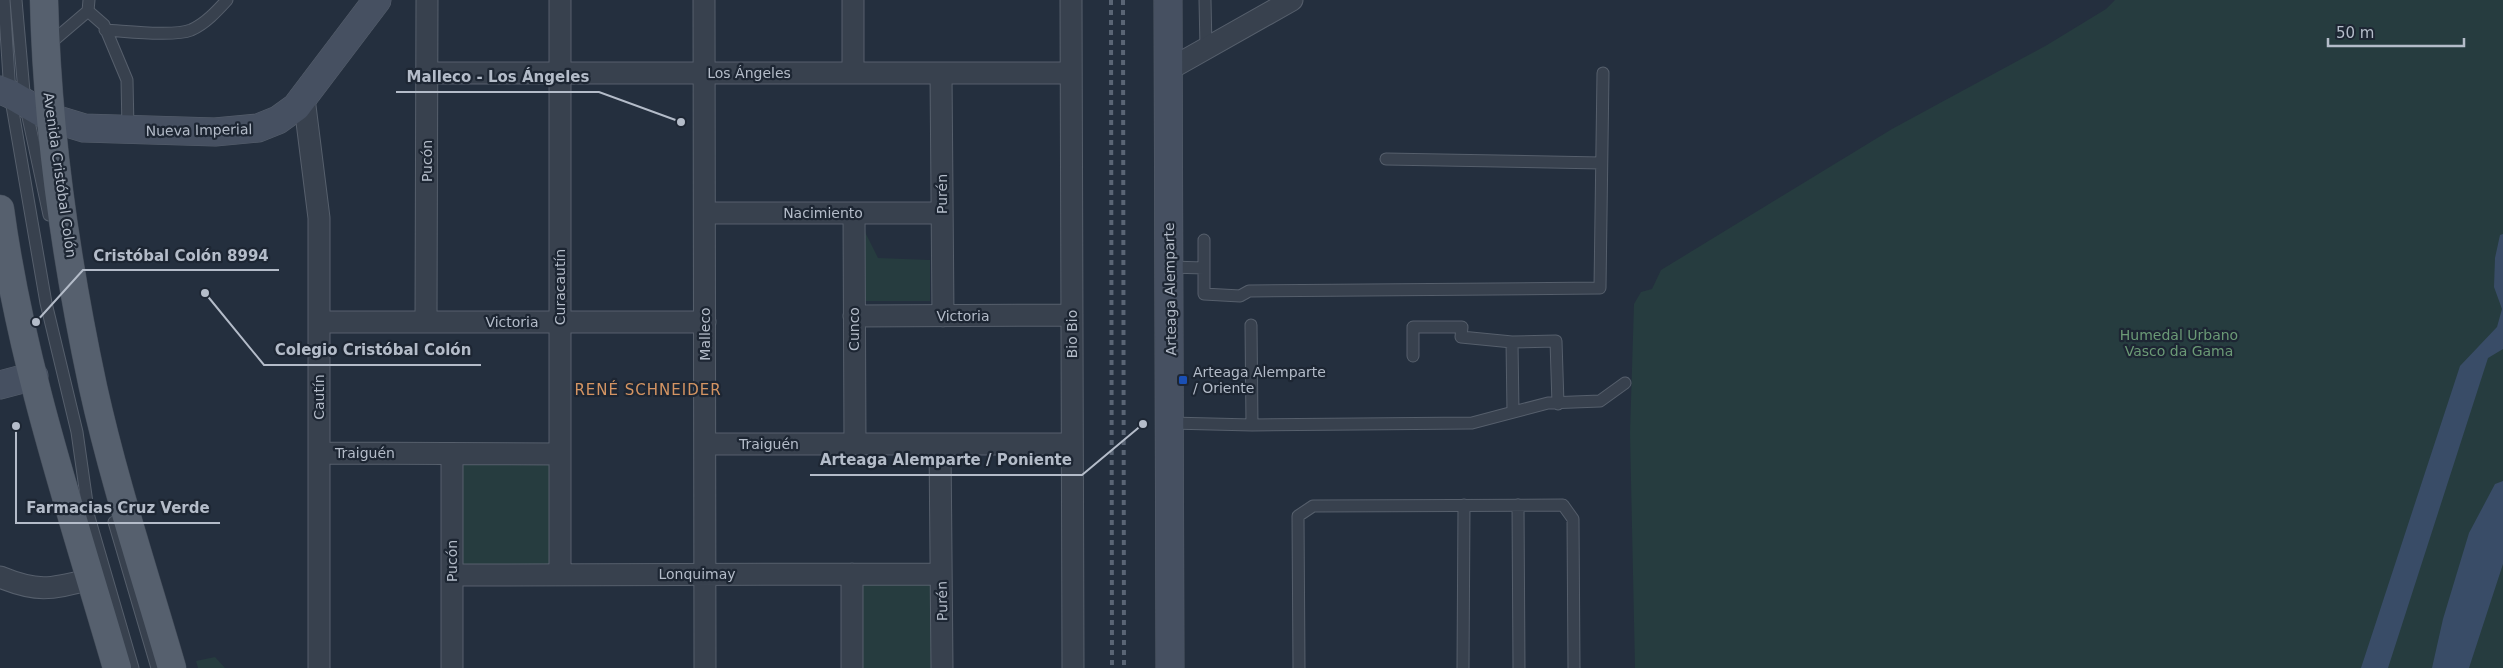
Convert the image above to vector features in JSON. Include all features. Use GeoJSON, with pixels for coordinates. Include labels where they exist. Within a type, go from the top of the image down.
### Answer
{"type":"FeatureCollection","features":[{"type":"Feature","properties":{"kind":"main road","name":"Avenida Cristóbal Colón"},"geometry":{"type":"LineString","coordinates":[[44,0],[45,47],[51,118],[78,304],[94,388],[172,668]]}},
{"type":"Feature","properties":{"kind":"main road","name":"Nueva Imperial"},"geometry":{"type":"LineString","coordinates":[[9,92],[51,118],[84,128],[128,131],[215,132],[258,128],[283,117],[304,98],[377,0]]}},
{"type":"Feature","properties":{"kind":"main road","name":"Arteaga Alemparte"},"geometry":{"type":"LineString","coordinates":[[1168,0],[1171,423],[1170,668]]}},
{"type":"Feature","properties":{"kind":"main road"},"geometry":{"type":"LineString","coordinates":[[0,209],[13,286],[34,376],[116,668]]}},
{"type":"Feature","properties":{"kind":"main road"},"geometry":{"type":"LineString","coordinates":[[0,385],[34,376]]}},
{"type":"Feature","properties":{"kind":"street","name":"Pucón"},"geometry":{"type":"LineString","coordinates":[[426,322],[428,0]]}},
{"type":"Feature","properties":{"kind":"street","name":"Curacautín"},"geometry":{"type":"LineString","coordinates":[[560,0],[560,574]]}},
{"type":"Feature","properties":{"kind":"street","name":"Malleco"},"geometry":{"type":"LineString","coordinates":[[704,0],[705,668]]}},
{"type":"Feature","properties":{"kind":"street"},"geometry":{"type":"LineString","coordinates":[[853,0],[853,73]]}},
{"type":"Feature","properties":{"kind":"street","name":"Bio Bio"},"geometry":{"type":"LineString","coordinates":[[1071,0],[1073,668]]}},
{"type":"Feature","properties":{"kind":"street"},"geometry":{"type":"LineString","coordinates":[[1168,70],[1292,0]]}},
{"type":"Feature","properties":{"kind":"street","name":"Los Ángeles"},"geometry":{"type":"LineString","coordinates":[[427,73],[1071,73]]}},
{"type":"Feature","properties":{"kind":"street","name":"Purén"},"geometry":{"type":"LineString","coordinates":[[941,73],[943,316]]}},
{"type":"Feature","properties":{"kind":"street","name":"Cautín"},"geometry":{"type":"LineString","coordinates":[[304,98],[319,218],[319,668]]}},
{"type":"Feature","properties":{"kind":"street","name":"Nacimiento"},"geometry":{"type":"LineString","coordinates":[[705,213],[942,212]]}},
{"type":"Feature","properties":{"kind":"street","name":"Cunco"},"geometry":{"type":"LineString","coordinates":[[854,213],[855,444]]}},
{"type":"Feature","properties":{"kind":"street","name":"Victoria"},"geometry":{"type":"LineString","coordinates":[[854,316],[1072,315]]}},
{"type":"Feature","properties":{"kind":"street","name":"Victoria"},"geometry":{"type":"LineString","coordinates":[[319,322],[705,322]]}},
{"type":"Feature","properties":{"kind":"street","name":"Traiguén"},"geometry":{"type":"LineString","coordinates":[[705,444],[1072,444]]}},
{"type":"Feature","properties":{"kind":"street","name":"Purén"},"geometry":{"type":"LineString","coordinates":[[940,444],[942,668]]}},
{"type":"Feature","properties":{"kind":"street","name":"Traiguén"},"geometry":{"type":"LineString","coordinates":[[319,453],[560,454]]}},
{"type":"Feature","properties":{"kind":"street","name":"Pucón"},"geometry":{"type":"LineString","coordinates":[[452,454],[452,668]]}},
{"type":"Feature","properties":{"kind":"street"},"geometry":{"type":"LineString","coordinates":[[852,574],[852,668]]}},
{"type":"Feature","properties":{"kind":"street","name":"Lonquimay"},"geometry":{"type":"LineString","coordinates":[[452,575],[941,574]]}},
{"type":"Feature","properties":{"kind":"street"},"geometry":{"type":"LineString","coordinates":[[0,577],[26,587],[39,589],[50,589],[91,579]]}},
{"type":"Feature","properties":{"kind":"lane"},"geometry":{"type":"LineString","coordinates":[[4,0],[9,92],[44,294],[77,432],[85,497],[133,668]]}},
{"type":"Feature","properties":{"kind":"lane"},"geometry":{"type":"LineString","coordinates":[[16,0],[9,92],[52,226]]}},
{"type":"Feature","properties":{"kind":"lane"},"geometry":{"type":"LineString","coordinates":[[105,30],[179,33],[191,30],[206,21],[227,0]]}},
{"type":"Feature","properties":{"kind":"lane"},"geometry":{"type":"LineString","coordinates":[[1205,0],[1206,48]]}},
{"type":"Feature","properties":{"kind":"lane"},"geometry":{"type":"LineString","coordinates":[[45,47],[89,6],[104,25],[127,80],[128,131]]}},
{"type":"Feature","properties":{"kind":"lane"},"geometry":{"type":"LineString","coordinates":[[1204,240],[1204,294],[1240,296],[1249,290],[1600,288],[1603,73]]}},
{"type":"Feature","properties":{"kind":"lane"},"geometry":{"type":"LineString","coordinates":[[1386,159],[1601,162]]}},
{"type":"Feature","properties":{"kind":"lane"},"geometry":{"type":"LineString","coordinates":[[1170,267],[1204,268]]}},
{"type":"Feature","properties":{"kind":"lane"},"geometry":{"type":"LineString","coordinates":[[1251,325],[1252,425]]}},
{"type":"Feature","properties":{"kind":"lane"},"geometry":{"type":"LineString","coordinates":[[1413,356],[1413,327],[1462,327],[1460,338],[1512,342],[1556,341],[1558,404]]}},
{"type":"Feature","properties":{"kind":"lane"},"geometry":{"type":"LineString","coordinates":[[1512,342],[1513,412]]}},
{"type":"Feature","properties":{"kind":"lane"},"geometry":{"type":"LineString","coordinates":[[1171,423],[1252,425],[1472,422],[1548,403],[1600,402],[1625,383]]}},
{"type":"Feature","properties":{"kind":"lane"},"geometry":{"type":"LineString","coordinates":[[1518,505],[1519,668]]}},
{"type":"Feature","properties":{"kind":"lane"},"geometry":{"type":"LineString","coordinates":[[1298,668],[1298,516],[1313,506],[1563,505],[1573,519],[1574,668]]}},
{"type":"Feature","properties":{"kind":"lane"},"geometry":{"type":"LineString","coordinates":[[1463,668],[1464,506]]}},
{"type":"Feature","properties":{"kind":"lane"},"geometry":{"type":"LineString","coordinates":[[111,510],[157,668]]}},
{"type":"Feature","properties":{"kind":"green space","name":"Humedal Urbano Vasco da Gama"},"geometry":{"type":"Polygon","coordinates":[[[2115,0],[2503,0],[2503,668],[1635,668],[1630,433],[1634,304],[1641,292],[1652,289],[1661,270],[1892,129],[2047,45],[2106,9],[2115,0]]]}},
{"type":"Feature","properties":{"kind":"green space"},"geometry":{"type":"Polygon","coordinates":[[[864,230],[878,258],[930,260],[930,301],[865,301],[864,230]]]}},
{"type":"Feature","properties":{"kind":"green space"},"geometry":{"type":"Polygon","coordinates":[[[458,464],[553,465],[552,565],[458,564],[458,464]]]}},
{"type":"Feature","properties":{"kind":"green space"},"geometry":{"type":"Polygon","coordinates":[[[854,581],[932,581],[932,668],[855,668],[854,581]]]}},
{"type":"Feature","properties":{"kind":"green space"},"geometry":{"type":"Polygon","coordinates":[[[215,657],[225,668],[198,668],[196,661],[215,657]]]}},
{"type":"Feature","properties":{"kind":"water"},"geometry":{"type":"Polygon","coordinates":[[[2503,234],[2503,349],[2488,358],[2388,668],[2361,668],[2460,366],[2497,327],[2502,309],[2494,287],[2495,258],[2500,235],[2503,234]]]}},
{"type":"Feature","properties":{"kind":"water"},"geometry":{"type":"Polygon","coordinates":[[[2503,481],[2503,564],[2469,668],[2432,668],[2443,619],[2469,533],[2495,484],[2503,481]]]}},
{"type":"Feature","properties":{"kind":"railway"},"geometry":{"type":"LineString","coordinates":[[1111,0],[1112,668]]}},
{"type":"Feature","properties":{"kind":"railway"},"geometry":{"type":"LineString","coordinates":[[1123,0],[1124,668]]}},
{"type":"Feature","properties":{"kind":"place","name":"Malleco - Los Ángeles"},"geometry":{"type":"Point","coordinates":[681,122]}},
{"type":"Feature","properties":{"kind":"place","name":"Colegio Cristóbal Colón"},"geometry":{"type":"Point","coordinates":[205,293]}},
{"type":"Feature","properties":{"kind":"place","name":"Cristóbal Colón 8994"},"geometry":{"type":"Point","coordinates":[36,322]}},
{"type":"Feature","properties":{"kind":"place","name":"Arteaga Alemparte / Oriente"},"geometry":{"type":"Point","coordinates":[1183,380]}},
{"type":"Feature","properties":{"kind":"place","name":"Arteaga Alemparte / Poniente"},"geometry":{"type":"Point","coordinates":[1143,424]}},
{"type":"Feature","properties":{"kind":"place","name":"Farmacias Cruz Verde"},"geometry":{"type":"Point","coordinates":[16,426]}},
{"type":"Feature","properties":{"kind":"district","name":"RENÉ SCHNEIDER"},"geometry":{"type":"Point","coordinates":[648,390]}}]}
